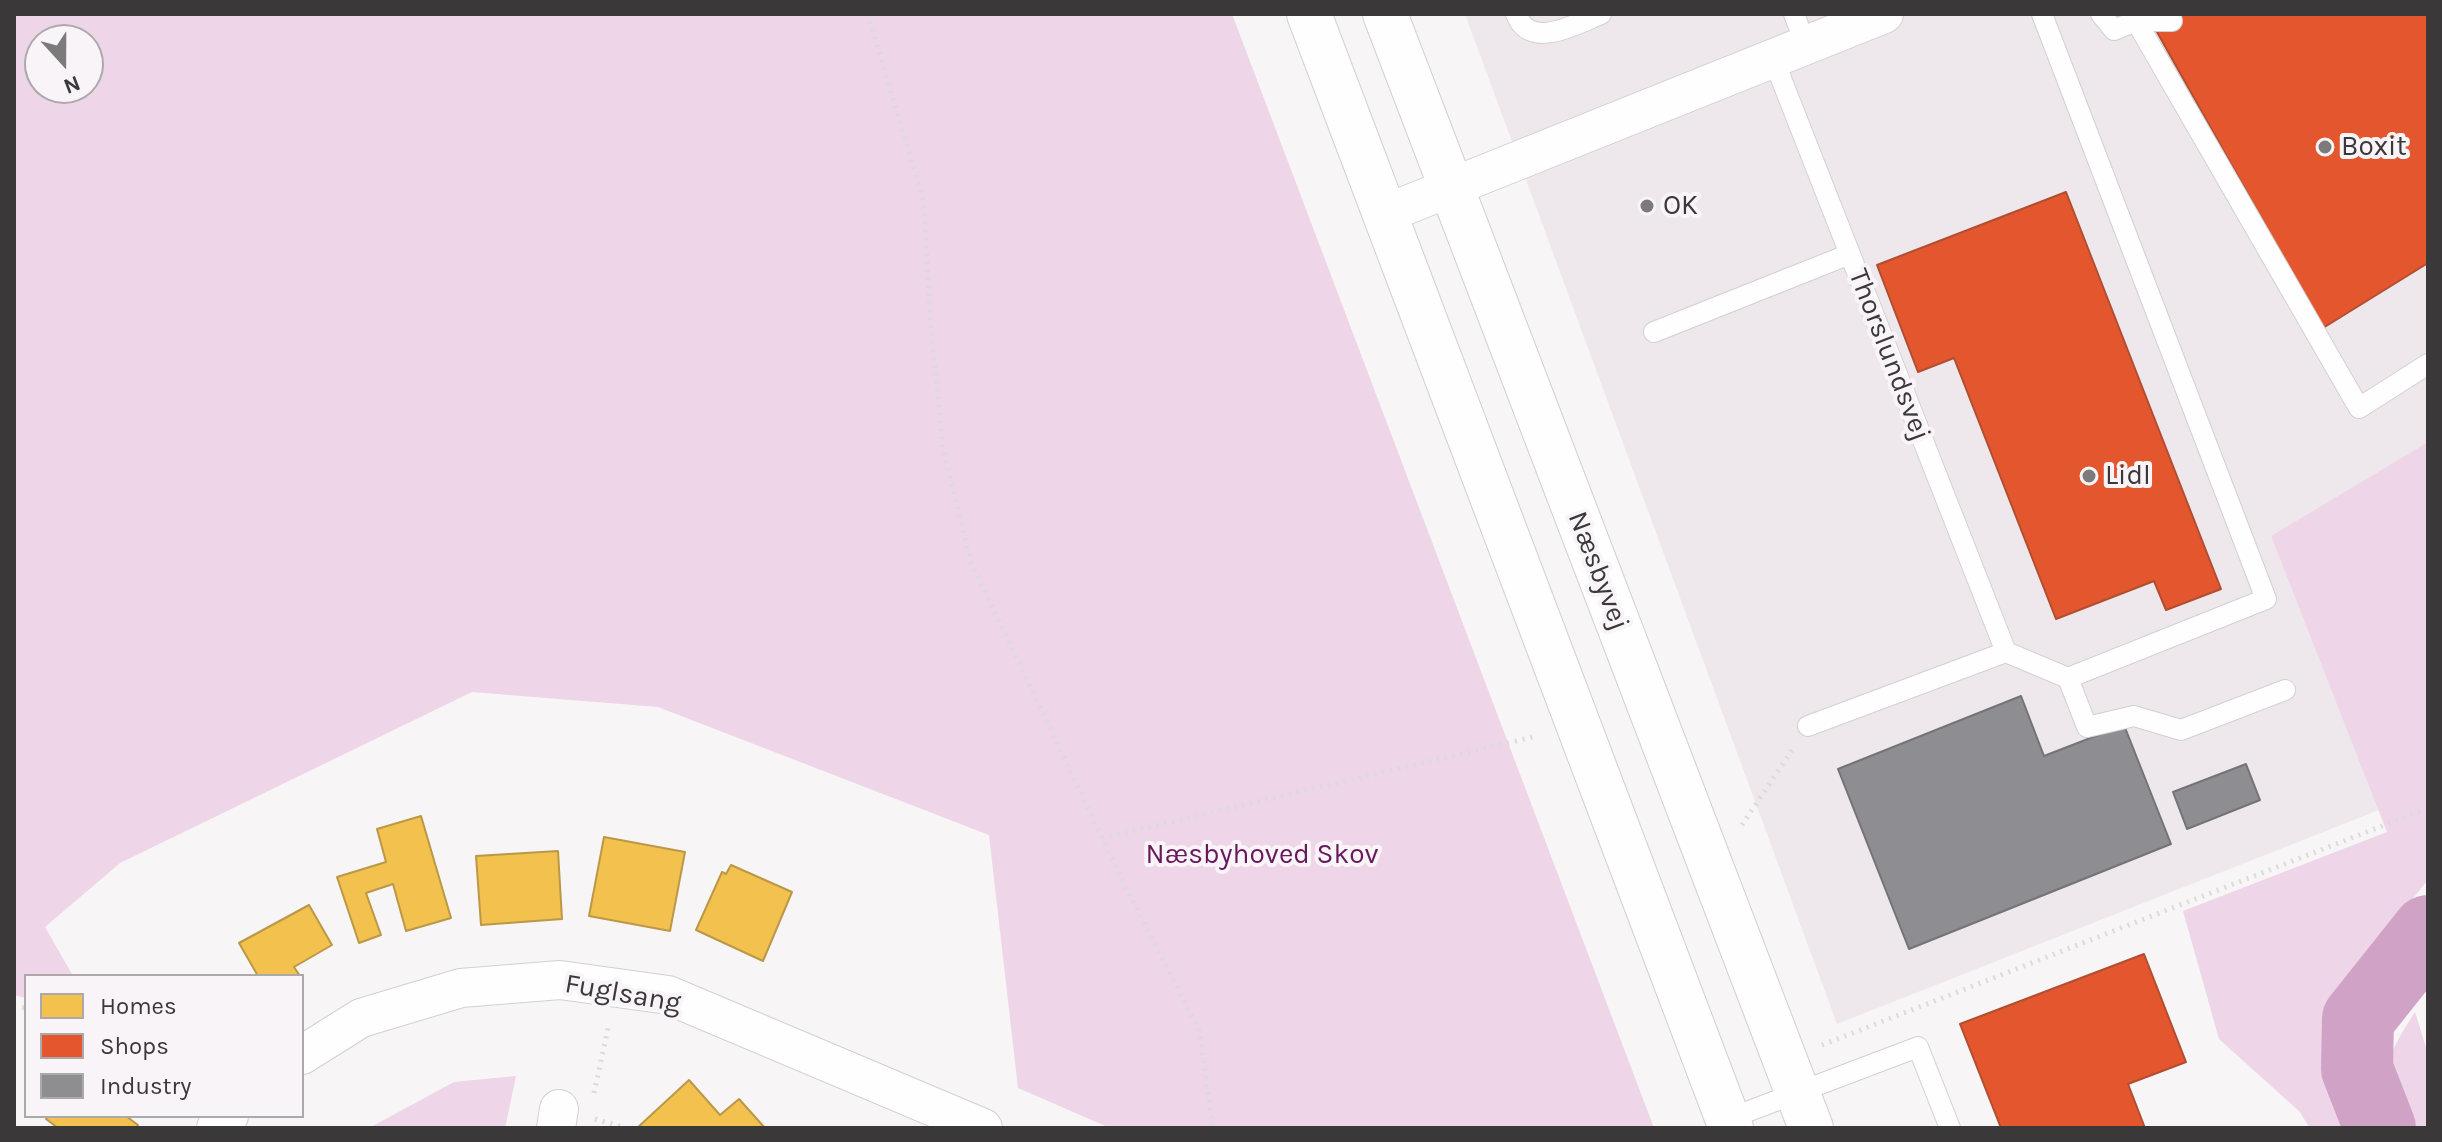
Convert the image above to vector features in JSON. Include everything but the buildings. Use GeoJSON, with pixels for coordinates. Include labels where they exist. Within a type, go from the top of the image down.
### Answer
{"type":"FeatureCollection","features":[{"type":"Feature","properties":{"kind":"street"},"geometry":{"type":"LineString","coordinates":[[1309,14],[1730,1123]]}},
{"type":"Feature","properties":{"kind":"street","name":"Næsbyvej"},"geometry":{"type":"LineString","coordinates":[[1385,14],[1798,1093]]}},
{"type":"Feature","properties":{"kind":"street"},"geometry":{"type":"LineString","coordinates":[[1387,213],[1791,39],[1884,14]]}},
{"type":"Feature","properties":{"kind":"street","name":"Fuglsang"},"geometry":{"type":"LineString","coordinates":[[304,1054],[361,1018],[461,988],[560,980],[668,995],[983,1128]]}},
{"type":"Feature","properties":{"kind":"lane"},"geometry":{"type":"LineString","coordinates":[[1516,14],[1520,24],[1533,32],[1552,33],[1601,14]]}},
{"type":"Feature","properties":{"kind":"lane"},"geometry":{"type":"LineString","coordinates":[[1808,726],[2006,652],[2068,678],[2266,599],[2042,14]]}},
{"type":"Feature","properties":{"kind":"lane"},"geometry":{"type":"LineString","coordinates":[[2134,18],[2359,408],[2428,364]]}},
{"type":"Feature","properties":{"kind":"lane"},"geometry":{"type":"LineString","coordinates":[[2107,22],[2134,18],[2172,21]]}},
{"type":"Feature","properties":{"kind":"lane","name":"Thorslundsvej"},"geometry":{"type":"LineString","coordinates":[[1791,39],[1850,254],[2006,652]]}},
{"type":"Feature","properties":{"kind":"lane"},"geometry":{"type":"LineString","coordinates":[[1654,332],[1850,254]]}},
{"type":"Feature","properties":{"kind":"lane"},"geometry":{"type":"LineString","coordinates":[[2068,678],[2087,727],[2134,716],[2181,730],[2285,690]]}},
{"type":"Feature","properties":{"kind":"lane"},"geometry":{"type":"LineString","coordinates":[[1730,1123],[1918,1047],[1950,1128]]}},
{"type":"Feature","properties":{"kind":"path"},"geometry":{"type":"LineString","coordinates":[[868,14],[924,203],[930,316],[943,449],[971,562],[1102,838],[1199,1030],[1213,1128]]}},
{"type":"Feature","properties":{"kind":"path"},"geometry":{"type":"LineString","coordinates":[[1102,838],[1531,739],[1579,720]]}},
{"type":"Feature","properties":{"kind":"path"},"geometry":{"type":"LineString","coordinates":[[1712,870],[1808,726]]}},
{"type":"Feature","properties":{"kind":"path"},"geometry":{"type":"LineString","coordinates":[[1798,1093],[2428,808]]}},
{"type":"Feature","properties":{"kind":"path"},"geometry":{"type":"LineString","coordinates":[[569,1113],[617,988]]}},
{"type":"Feature","properties":{"kind":"shaded area"},"geometry":{"type":"Polygon","coordinates":[[[1465,14],[2428,14],[2428,442],[2271,536],[2379,810],[1837,1024],[1465,14]]]}},
{"type":"Feature","properties":{"kind":"green space","name":"Næsbyhoved Skov"},"geometry":{"type":"Polygon","coordinates":[[[14,14],[1232,14],[1654,1128],[1110,1128],[1018,1088],[989,835],[658,707],[472,692],[120,863],[45,927],[72,974],[24,974],[24,998],[14,995],[14,14]]]}},
{"type":"Feature","properties":{"kind":"green space"},"geometry":{"type":"Polygon","coordinates":[[[2428,442],[2428,880],[2363,959],[2331,1029],[2328,1055],[2331,1079],[2348,1114],[2360,1128],[2310,1128],[2299,1111],[2219,1039],[2183,911],[2387,832],[2271,536],[2428,442]]]}},
{"type":"Feature","properties":{"kind":"green space"},"geometry":{"type":"Polygon","coordinates":[[[2415,1012],[2428,1054],[2428,1128],[2403,1128],[2389,1095],[2387,1081],[2391,1056],[2415,1012]]]}},
{"type":"Feature","properties":{"kind":"green space"},"geometry":{"type":"Polygon","coordinates":[[[516,1076],[505,1128],[369,1128],[454,1082],[516,1076]]]}},
{"type":"Feature","properties":{"kind":"waterway"},"geometry":{"type":"LineString","coordinates":[[2380,1128],[2357,1069],[2358,1019],[2428,931]]}},
{"type":"Feature","properties":{"kind":"place","name":"Boxit"},"geometry":{"type":"Point","coordinates":[2325,147]}},
{"type":"Feature","properties":{"kind":"place","name":"OK"},"geometry":{"type":"Point","coordinates":[1647,206]}},
{"type":"Feature","properties":{"kind":"place","name":"Lidl"},"geometry":{"type":"Point","coordinates":[2089,476]}}]}
